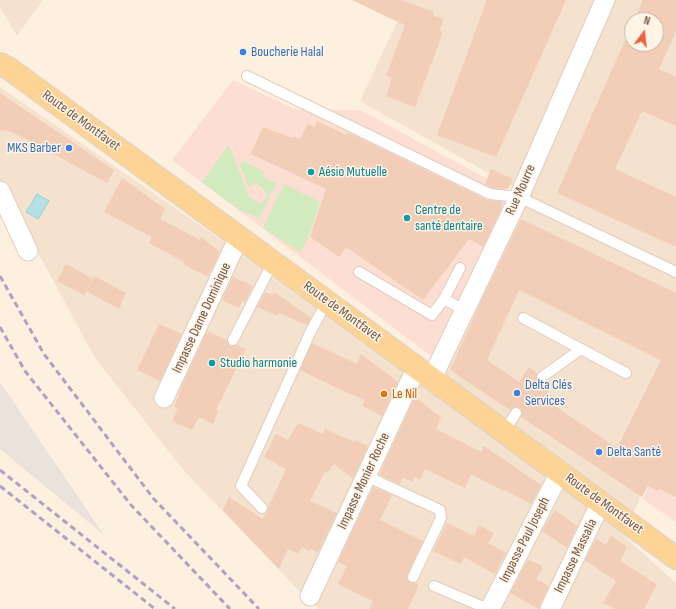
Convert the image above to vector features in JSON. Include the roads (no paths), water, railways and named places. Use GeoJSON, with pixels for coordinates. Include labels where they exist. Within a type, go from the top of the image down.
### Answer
{"type":"FeatureCollection","features":[{"type":"Feature","properties":{"kind":"main road","name":"Route de Montfavet"},"geometry":{"type":"LineString","coordinates":[[3,62],[425,373],[510,422],[560,472],[676,558]]}},
{"type":"Feature","properties":{"kind":"street","name":"Rue Mourre"},"geometry":{"type":"LineString","coordinates":[[425,373],[464,310],[519,197],[605,0]]}},
{"type":"Feature","properties":{"kind":"street"},"geometry":{"type":"LineString","coordinates":[[0,191],[28,251]]}},
{"type":"Feature","properties":{"kind":"street","name":"Impasse Dame Dominique"},"geometry":{"type":"LineString","coordinates":[[164,398],[239,237]]}},
{"type":"Feature","properties":{"kind":"street","name":"Impasse Monier Roche"},"geometry":{"type":"LineString","coordinates":[[310,596],[366,476],[425,373]]}},
{"type":"Feature","properties":{"kind":"street","name":"Impasse Paul Joseph"},"geometry":{"type":"LineString","coordinates":[[489,609],[560,472]]}},
{"type":"Feature","properties":{"kind":"street","name":"Impasse Massalia"},"geometry":{"type":"LineString","coordinates":[[550,609],[601,502]]}},
{"type":"Feature","properties":{"kind":"lane"},"geometry":{"type":"LineString","coordinates":[[247,76],[490,194],[519,197],[676,272]]}},
{"type":"Feature","properties":{"kind":"lane"},"geometry":{"type":"LineString","coordinates":[[233,340],[273,262]]}},
{"type":"Feature","properties":{"kind":"lane"},"geometry":{"type":"LineString","coordinates":[[359,272],[432,314],[444,299],[460,268]]}},
{"type":"Feature","properties":{"kind":"lane"},"geometry":{"type":"LineString","coordinates":[[444,299],[464,310]]}},
{"type":"Feature","properties":{"kind":"lane"},"geometry":{"type":"LineString","coordinates":[[262,508],[241,486],[326,301]]}},
{"type":"Feature","properties":{"kind":"lane"},"geometry":{"type":"LineString","coordinates":[[523,318],[626,374]]}},
{"type":"Feature","properties":{"kind":"lane"},"geometry":{"type":"LineString","coordinates":[[542,377],[581,349]]}},
{"type":"Feature","properties":{"kind":"lane"},"geometry":{"type":"LineString","coordinates":[[366,476],[440,510],[441,518],[413,577]]}},
{"type":"Feature","properties":{"kind":"lane"},"geometry":{"type":"LineString","coordinates":[[434,586],[489,609]]}},
{"type":"Feature","properties":{"kind":"water"},"geometry":{"type":"Polygon","coordinates":[[[37,194],[49,201],[38,219],[26,212],[37,194]]]}},
{"type":"Feature","properties":{"kind":"railway"},"geometry":{"type":"LineString","coordinates":[[0,276],[44,354],[153,498],[259,609]]}},
{"type":"Feature","properties":{"kind":"railway"},"geometry":{"type":"LineString","coordinates":[[0,327],[25,371],[131,505],[230,609]]}},
{"type":"Feature","properties":{"kind":"railway"},"geometry":{"type":"LineString","coordinates":[[0,470],[175,609]]}},
{"type":"Feature","properties":{"kind":"railway"},"geometry":{"type":"LineString","coordinates":[[0,486],[155,609]]}},
{"type":"Feature","properties":{"kind":"place","name":"Boucherie Halal"},"geometry":{"type":"Point","coordinates":[243,52]}},
{"type":"Feature","properties":{"kind":"place","name":"MKS Barber"},"geometry":{"type":"Point","coordinates":[69,148]}},
{"type":"Feature","properties":{"kind":"place","name":"Aésio Mutuelle"},"geometry":{"type":"Point","coordinates":[311,172]}},
{"type":"Feature","properties":{"kind":"place","name":"Centre de santé dentaire"},"geometry":{"type":"Point","coordinates":[407,218]}},
{"type":"Feature","properties":{"kind":"place","name":"Studio harmonie"},"geometry":{"type":"Point","coordinates":[212,363]}},
{"type":"Feature","properties":{"kind":"place","name":"Delta Clés Services"},"geometry":{"type":"Point","coordinates":[517,393]}},
{"type":"Feature","properties":{"kind":"place","name":"Le Nil"},"geometry":{"type":"Point","coordinates":[384,394]}},
{"type":"Feature","properties":{"kind":"place","name":"Delta Santé"},"geometry":{"type":"Point","coordinates":[599,452]}}]}
